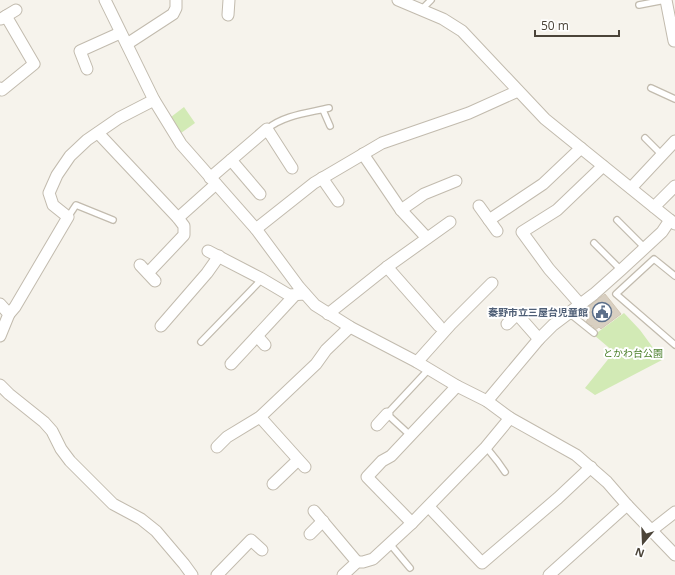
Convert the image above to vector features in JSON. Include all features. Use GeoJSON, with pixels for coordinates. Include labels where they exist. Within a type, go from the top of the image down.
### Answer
{"type":"FeatureCollection","features":[{"type":"Feature","properties":{"kind":"street"},"geometry":{"type":"LineString","coordinates":[[127,44],[173,14],[176,8],[176,0]]}},
{"type":"Feature","properties":{"kind":"street"},"geometry":{"type":"LineString","coordinates":[[228,15],[229,0]]}},
{"type":"Feature","properties":{"kind":"street"},"geometry":{"type":"LineString","coordinates":[[398,0],[443,19],[462,32],[545,119],[673,222],[594,294],[552,325],[487,401]]}},
{"type":"Feature","properties":{"kind":"street"},"geometry":{"type":"LineString","coordinates":[[666,0],[674,41]]}},
{"type":"Feature","properties":{"kind":"street"},"geometry":{"type":"LineString","coordinates":[[106,1],[120,33],[127,44],[154,100],[181,144],[256,228],[300,295],[350,327],[487,401],[540,437],[576,456],[607,482],[675,555]]}},
{"type":"Feature","properties":{"kind":"street"},"geometry":{"type":"LineString","coordinates":[[0,88],[2,90],[34,64],[3,18],[16,10]]}},
{"type":"Feature","properties":{"kind":"street"},"geometry":{"type":"LineString","coordinates":[[87,69],[80,51],[120,33]]}},
{"type":"Feature","properties":{"kind":"street"},"geometry":{"type":"LineString","coordinates":[[256,228],[322,178],[382,143],[469,113],[518,91]]}},
{"type":"Feature","properties":{"kind":"street"},"geometry":{"type":"LineString","coordinates":[[0,336],[9,314],[15,307],[68,217],[53,205],[49,193],[57,175],[70,156],[87,140],[119,118],[154,100]]}},
{"type":"Feature","properties":{"kind":"street"},"geometry":{"type":"LineString","coordinates":[[178,218],[231,160],[267,129],[292,168]]}},
{"type":"Feature","properties":{"kind":"street"},"geometry":{"type":"LineString","coordinates":[[98,133],[184,226],[184,235],[148,273]]}},
{"type":"Feature","properties":{"kind":"street"},"geometry":{"type":"LineString","coordinates":[[631,188],[675,141]]}},
{"type":"Feature","properties":{"kind":"street"},"geometry":{"type":"LineString","coordinates":[[489,220],[543,184],[581,148]]}},
{"type":"Feature","properties":{"kind":"street"},"geometry":{"type":"LineString","coordinates":[[363,154],[401,210],[427,238]]}},
{"type":"Feature","properties":{"kind":"street"},"geometry":{"type":"LineString","coordinates":[[231,160],[260,194]]}},
{"type":"Feature","properties":{"kind":"street"},"geometry":{"type":"LineString","coordinates":[[580,304],[549,269],[522,232],[558,210],[603,166]]}},
{"type":"Feature","properties":{"kind":"street"},"geometry":{"type":"LineString","coordinates":[[322,178],[338,201]]}},
{"type":"Feature","properties":{"kind":"street"},"geometry":{"type":"LineString","coordinates":[[401,210],[424,194],[456,181]]}},
{"type":"Feature","properties":{"kind":"street"},"geometry":{"type":"LineString","coordinates":[[654,207],[675,186]]}},
{"type":"Feature","properties":{"kind":"street"},"geometry":{"type":"LineString","coordinates":[[479,206],[497,231]]}},
{"type":"Feature","properties":{"kind":"street"},"geometry":{"type":"LineString","coordinates":[[328,314],[387,267],[450,222]]}},
{"type":"Feature","properties":{"kind":"street"},"geometry":{"type":"LineString","coordinates":[[208,251],[262,279],[288,296],[300,295]]}},
{"type":"Feature","properties":{"kind":"street"},"geometry":{"type":"LineString","coordinates":[[161,326],[207,273],[218,256]]}},
{"type":"Feature","properties":{"kind":"street"},"geometry":{"type":"LineString","coordinates":[[387,267],[439,326]]}},
{"type":"Feature","properties":{"kind":"street"},"geometry":{"type":"LineString","coordinates":[[417,362],[451,324],[492,283]]}},
{"type":"Feature","properties":{"kind":"street"},"geometry":{"type":"LineString","coordinates":[[232,364],[257,336],[300,295]]}},
{"type":"Feature","properties":{"kind":"street"},"geometry":{"type":"LineString","coordinates":[[0,304],[9,314]]}},
{"type":"Feature","properties":{"kind":"street"},"geometry":{"type":"LineString","coordinates":[[507,324],[517,314],[540,338]]}},
{"type":"Feature","properties":{"kind":"street"},"geometry":{"type":"LineString","coordinates":[[217,447],[227,437],[260,417],[316,364],[326,350],[350,327]]}},
{"type":"Feature","properties":{"kind":"street"},"geometry":{"type":"LineString","coordinates":[[257,336],[266,345]]}},
{"type":"Feature","properties":{"kind":"street"},"geometry":{"type":"LineString","coordinates":[[0,385],[44,422],[52,431],[61,449],[70,460],[113,504],[142,519],[156,531],[184,564],[190,575]]}},
{"type":"Feature","properties":{"kind":"street"},"geometry":{"type":"LineString","coordinates":[[412,524],[367,477],[382,461],[391,456],[411,436],[457,386]]}},
{"type":"Feature","properties":{"kind":"street"},"geometry":{"type":"LineString","coordinates":[[377,425],[387,414]]}},
{"type":"Feature","properties":{"kind":"street"},"geometry":{"type":"LineString","coordinates":[[260,417],[302,464],[273,484]]}},
{"type":"Feature","properties":{"kind":"street"},"geometry":{"type":"LineString","coordinates":[[346,574],[357,562],[373,559],[412,524],[486,447],[510,418]]}},
{"type":"Feature","properties":{"kind":"street"},"geometry":{"type":"LineString","coordinates":[[429,507],[482,562],[558,498],[590,467]]}},
{"type":"Feature","properties":{"kind":"street"},"geometry":{"type":"LineString","coordinates":[[549,575],[627,505]]}},
{"type":"Feature","properties":{"kind":"street"},"geometry":{"type":"LineString","coordinates":[[314,510],[357,562]]}},
{"type":"Feature","properties":{"kind":"street"},"geometry":{"type":"LineString","coordinates":[[652,530],[675,512]]}},
{"type":"Feature","properties":{"kind":"street"},"geometry":{"type":"LineString","coordinates":[[310,534],[323,521]]}},
{"type":"Feature","properties":{"kind":"street"},"geometry":{"type":"LineString","coordinates":[[217,575],[251,540],[262,550]]}},
{"type":"Feature","properties":{"kind":"lane"},"geometry":{"type":"LineString","coordinates":[[421,10],[431,0]]}},
{"type":"Feature","properties":{"kind":"lane"},"geometry":{"type":"LineString","coordinates":[[639,5],[666,0]]}},
{"type":"Feature","properties":{"kind":"lane"},"geometry":{"type":"LineString","coordinates":[[651,88],[675,99]]}},
{"type":"Feature","properties":{"kind":"lane"},"geometry":{"type":"LineString","coordinates":[[267,129],[286,119],[326,109],[330,126]]}},
{"type":"Feature","properties":{"kind":"lane"},"geometry":{"type":"LineString","coordinates":[[645,138],[662,155]]}},
{"type":"Feature","properties":{"kind":"lane"},"geometry":{"type":"LineString","coordinates":[[68,217],[76,205],[113,220]]}},
{"type":"Feature","properties":{"kind":"lane"},"geometry":{"type":"LineString","coordinates":[[617,220],[645,248]]}},
{"type":"Feature","properties":{"kind":"lane"},"geometry":{"type":"LineString","coordinates":[[594,243],[621,270]]}},
{"type":"Feature","properties":{"kind":"lane"},"geometry":{"type":"LineString","coordinates":[[675,276],[654,259],[616,294],[675,345]]}},
{"type":"Feature","properties":{"kind":"lane"},"geometry":{"type":"LineString","coordinates":[[201,342],[262,279]]}},
{"type":"Feature","properties":{"kind":"lane"},"geometry":{"type":"LineString","coordinates":[[569,312],[594,333]]}},
{"type":"Feature","properties":{"kind":"lane"},"geometry":{"type":"LineString","coordinates":[[411,436],[387,414],[429,370]]}},
{"type":"Feature","properties":{"kind":"lane"},"geometry":{"type":"LineString","coordinates":[[486,447],[505,472]]}},
{"type":"Feature","properties":{"kind":"lane"},"geometry":{"type":"LineString","coordinates":[[390,544],[410,568]]}},
{"type":"Feature","properties":{"kind":"green space"},"geometry":{"type":"Polygon","coordinates":[[[184,107],[195,123],[181,133],[171,117],[184,107]]]}},
{"type":"Feature","properties":{"kind":"green space","name":"とかわ台公園"},"geometry":{"type":"Polygon","coordinates":[[[624,313],[640,330],[662,360],[595,395],[585,388],[614,352],[594,335],[624,313]]]}},
{"type":"Feature","properties":{"kind":"building","name":"秦野市立三屋台児童館"},"geometry":{"type":"Polygon","coordinates":[[[605,294],[621,314],[601,329],[599,327],[595,330],[592,325],[590,327],[586,322],[589,317],[584,310],[605,294]]]}},
{"type":"Feature","properties":{"kind":"place","name":"秦野市立三屋台児童館"},"geometry":{"type":"Point","coordinates":[602,312]}}]}
